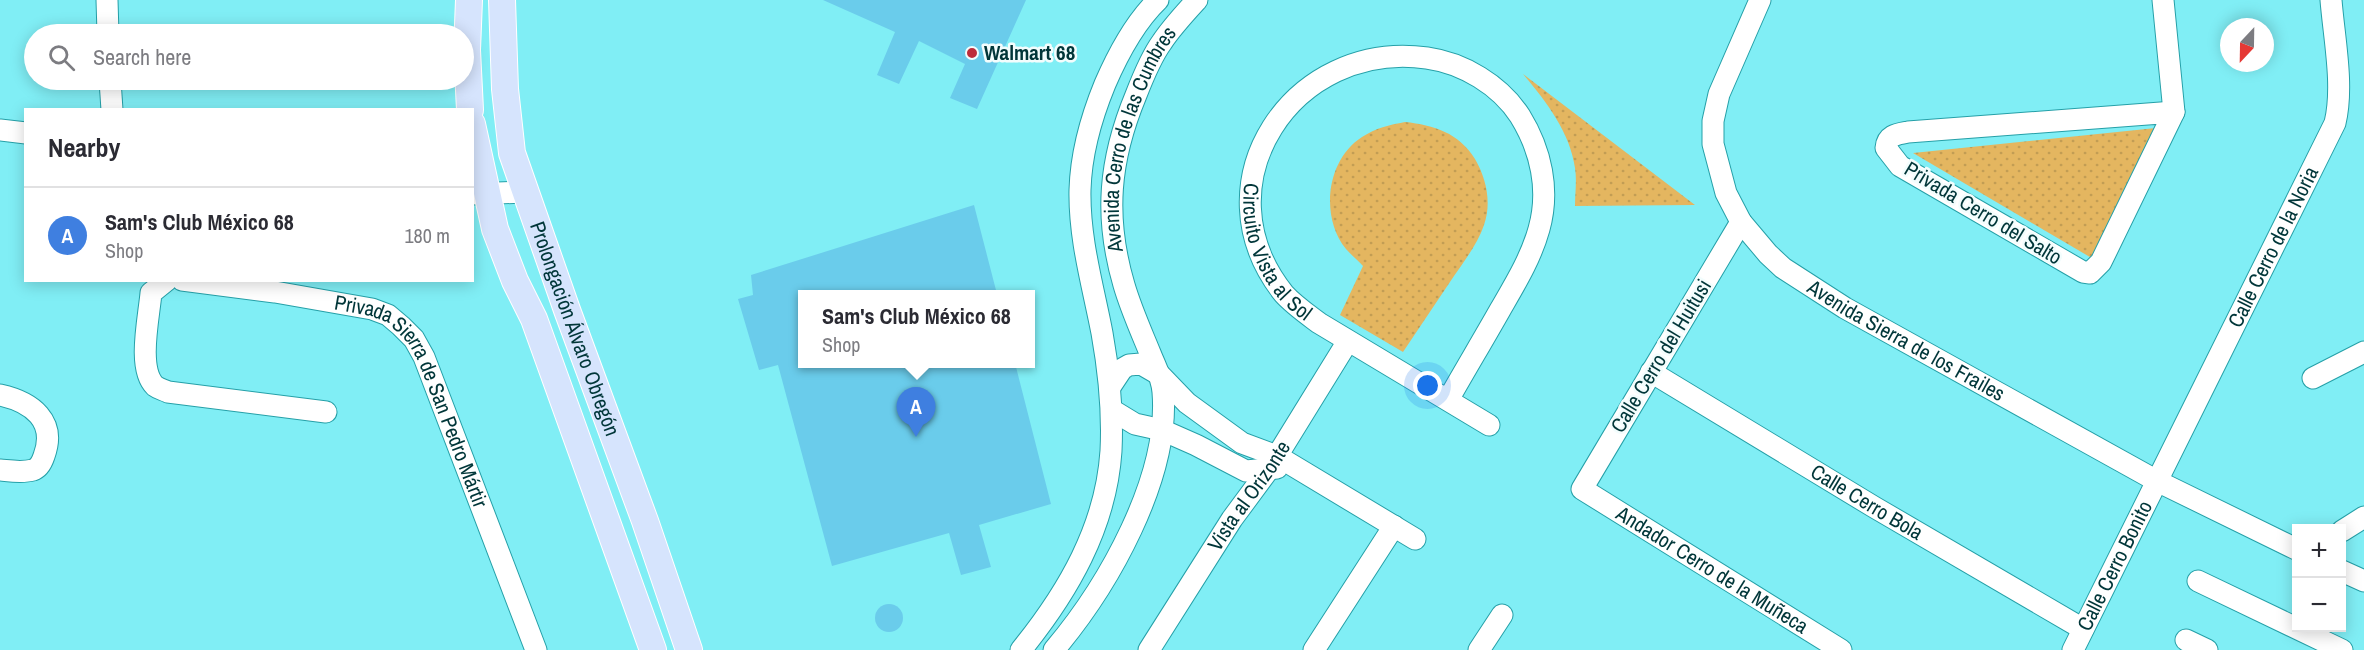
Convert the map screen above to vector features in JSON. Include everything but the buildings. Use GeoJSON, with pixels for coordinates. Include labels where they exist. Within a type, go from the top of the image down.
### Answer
{"type":"FeatureCollection","features":[{"type":"Feature","properties":{"kind":"main road","name":"Prolongación Álvaro Obregón"},"geometry":{"type":"LineString","coordinates":[[502,0],[505,89],[512,153],[645,520],[689,650]]}},
{"type":"Feature","properties":{"kind":"main road","name":"Prolongación Álvaro Obregón"},"geometry":{"type":"LineString","coordinates":[[468,24],[469,3]]}},
{"type":"Feature","properties":{"kind":"main road","name":"Prolongación Álvaro Obregón"},"geometry":{"type":"LineString","coordinates":[[468,90],[469,108]]}},
{"type":"Feature","properties":{"kind":"main road","name":"Prolongación Álvaro Obregón"},"geometry":{"type":"LineString","coordinates":[[474,153],[479,194],[534,319],[653,650]]}},
{"type":"Feature","properties":{"kind":"street"},"geometry":{"type":"LineString","coordinates":[[107,0],[108,24]]}},
{"type":"Feature","properties":{"kind":"street","name":"Avenida Cerro de las Cumbres"},"geometry":{"type":"LineString","coordinates":[[1021,650],[1056,606],[1085,552],[1097,520],[1105,487],[1111,452],[1112,410],[1102,334],[1084,242],[1080,189],[1095,110],[1112,69],[1134,29],[1158,0]]}},
{"type":"Feature","properties":{"kind":"street","name":"Avenida Cerro de las Cumbres"},"geometry":{"type":"LineString","coordinates":[[1054,650],[1092,601],[1131,530],[1146,494],[1162,430],[1164,410],[1160,375],[1124,285],[1115,248],[1111,186],[1118,147],[1142,81],[1160,43],[1197,0]]}},
{"type":"Feature","properties":{"kind":"street","name":"Avenida Sierra de los Frailes"},"geometry":{"type":"LineString","coordinates":[[1760,0],[1719,94],[1713,121],[1713,144],[1726,193],[1741,222],[1761,247],[1783,268],[1825,296],[2157,481],[2292,547]]}},
{"type":"Feature","properties":{"kind":"street"},"geometry":{"type":"LineString","coordinates":[[2163,0],[2174,112]]}},
{"type":"Feature","properties":{"kind":"street","name":"Calle Cerro de la Noria"},"geometry":{"type":"LineString","coordinates":[[2157,481],[2335,123],[2338,89],[2331,0]]}},
{"type":"Feature","properties":{"kind":"street","name":"Circuito Vista al Sol"},"geometry":{"type":"LineString","coordinates":[[1407,55],[1443,60],[1456,64],[1486,82],[1516,110],[1533,141],[1542,173],[1544,190],[1540,227],[1530,256],[1448,400],[1319,323],[1286,295],[1266,264],[1258,243],[1251,205],[1255,170],[1269,132],[1292,100],[1309,86],[1346,66],[1384,56],[1407,55]]}},
{"type":"Feature","properties":{"kind":"street"},"geometry":{"type":"LineString","coordinates":[[111,90],[112,108]]}},
{"type":"Feature","properties":{"kind":"street","name":"Privada Cerro del Salto"},"geometry":{"type":"LineString","coordinates":[[2174,112],[2101,262],[2090,273],[2083,272],[1900,166],[1886,148],[1888,139],[1892,136],[1908,132],[2174,112]]}},
{"type":"Feature","properties":{"kind":"street"},"geometry":{"type":"LineString","coordinates":[[0,130],[24,133]]}},
{"type":"Feature","properties":{"kind":"street"},"geometry":{"type":"LineString","coordinates":[[479,194],[525,192]]}},
{"type":"Feature","properties":{"kind":"street","name":"Calle Cerro del Huitusi"},"geometry":{"type":"LineString","coordinates":[[1582,489],[1741,222]]}},
{"type":"Feature","properties":{"kind":"street"},"geometry":{"type":"LineString","coordinates":[[165,282],[151,293],[145,366],[150,380],[157,388],[168,392],[326,412]]}},
{"type":"Feature","properties":{"kind":"street","name":"Privada Sierra de San Pedro Mártir"},"geometry":{"type":"LineString","coordinates":[[196,282],[356,305],[388,315],[414,339],[424,357],[536,650]]}},
{"type":"Feature","properties":{"kind":"street","name":"Vista al Orizonte"},"geometry":{"type":"LineString","coordinates":[[1149,650],[1232,519],[1273,462],[1348,341]]}},
{"type":"Feature","properties":{"kind":"street"},"geometry":{"type":"LineString","coordinates":[[2313,378],[2364,352]]}},
{"type":"Feature","properties":{"kind":"street"},"geometry":{"type":"LineString","coordinates":[[1110,387],[1122,369],[1129,365],[1141,364],[1160,375],[1187,403],[1242,443],[1273,462],[1296,467],[1415,539]]}},
{"type":"Feature","properties":{"kind":"street","name":"Calle Cerro Bola"},"geometry":{"type":"LineString","coordinates":[[1651,372],[1874,507],[2083,629]]}},
{"type":"Feature","properties":{"kind":"street"},"geometry":{"type":"LineString","coordinates":[[0,395],[32,408],[44,419],[48,434],[47,449],[42,462],[35,469],[0,470]]}},
{"type":"Feature","properties":{"kind":"street"},"geometry":{"type":"LineString","coordinates":[[1448,400],[1490,424]]}},
{"type":"Feature","properties":{"kind":"street"},"geometry":{"type":"LineString","coordinates":[[1112,410],[1135,424],[1162,430],[1246,471],[1273,462]]}},
{"type":"Feature","properties":{"kind":"street","name":"Calle Cerro Bonito"},"geometry":{"type":"LineString","coordinates":[[2073,650],[2157,481]]}},
{"type":"Feature","properties":{"kind":"street","name":"Andador Cerro de la Muñeca"},"geometry":{"type":"LineString","coordinates":[[1582,489],[1841,650]]}},
{"type":"Feature","properties":{"kind":"street"},"geometry":{"type":"LineString","coordinates":[[2346,528],[2364,517]]}},
{"type":"Feature","properties":{"kind":"street"},"geometry":{"type":"LineString","coordinates":[[1314,650],[1394,526]]}},
{"type":"Feature","properties":{"kind":"street"},"geometry":{"type":"LineString","coordinates":[[2346,573],[2364,581]]}},
{"type":"Feature","properties":{"kind":"street"},"geometry":{"type":"LineString","coordinates":[[2198,581],[2342,650]]}},
{"type":"Feature","properties":{"kind":"street"},"geometry":{"type":"LineString","coordinates":[[1479,650],[1502,615]]}},
{"type":"Feature","properties":{"kind":"street"},"geometry":{"type":"LineString","coordinates":[[2186,640],[2207,650]]}},
{"type":"Feature","properties":{"kind":"shaded area"},"geometry":{"type":"Polygon","coordinates":[[[1523,74],[1695,205],[1575,206],[1576,173],[1568,142],[1556,118],[1523,74]]]}},
{"type":"Feature","properties":{"kind":"shaded area"},"geometry":{"type":"Polygon","coordinates":[[[1405,122],[1436,128],[1453,137],[1469,150],[1482,174],[1487,190],[1488,208],[1484,225],[1475,245],[1403,352],[1340,315],[1363,266],[1346,249],[1338,236],[1332,221],[1330,206],[1334,174],[1350,147],[1372,131],[1405,122]]]}},
{"type":"Feature","properties":{"kind":"shaded area"},"geometry":{"type":"Polygon","coordinates":[[[2156,128],[2095,260],[1913,153],[2156,128]]]}},
{"type":"Feature","properties":{"kind":"place","name":"Walmart 68"},"geometry":{"type":"Point","coordinates":[972,53]}},
{"type":"Feature","properties":{"kind":"place","name":"Sam's Club México 68"},"geometry":{"type":"Point","coordinates":[916,437]}}]}
